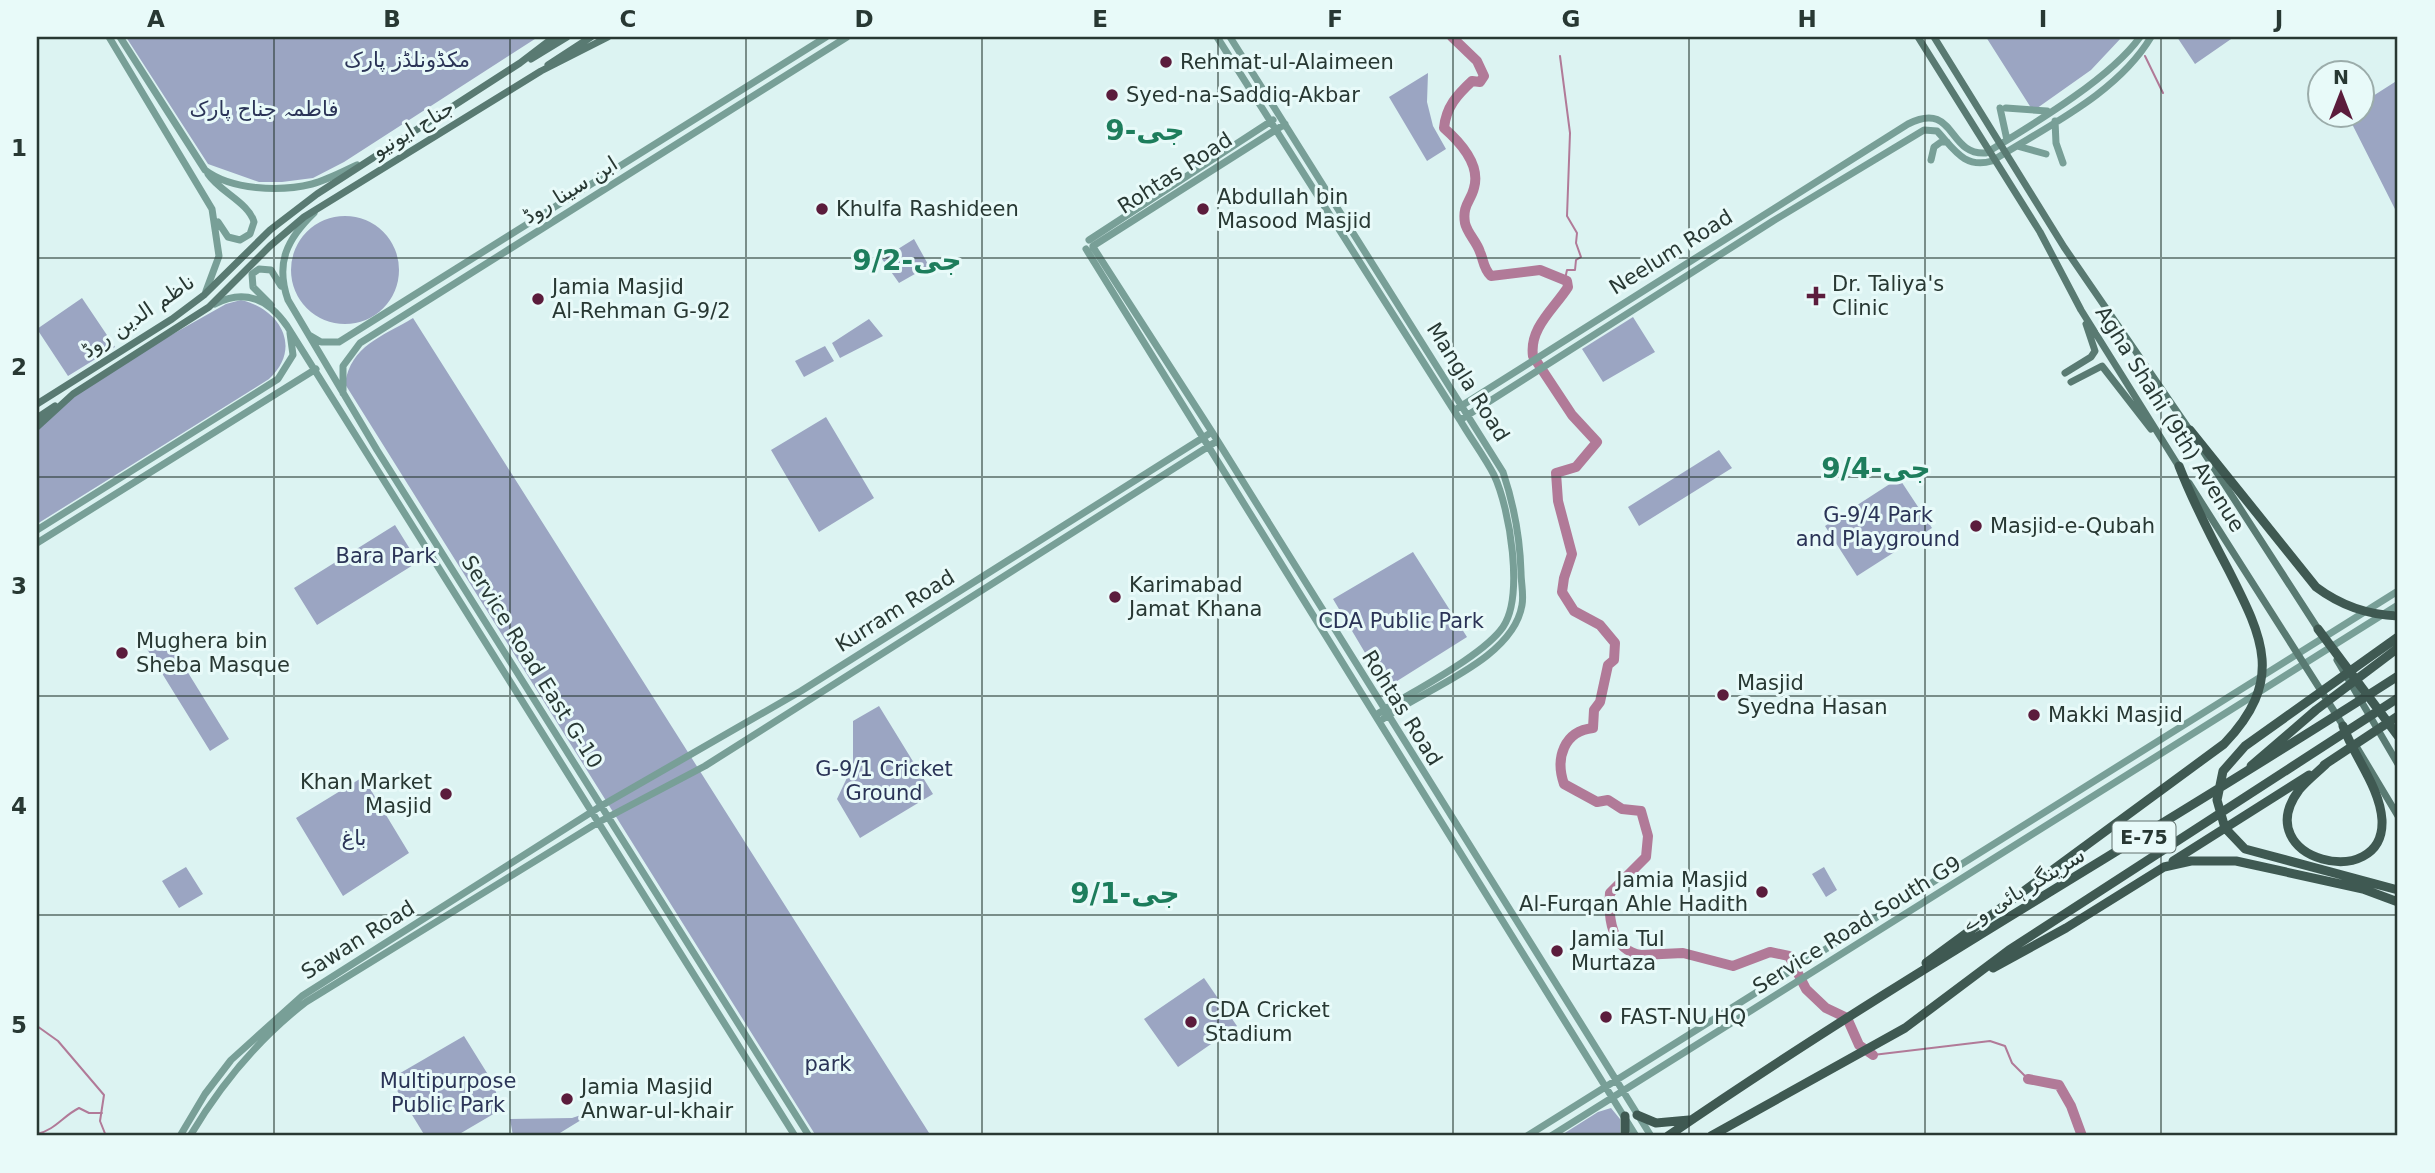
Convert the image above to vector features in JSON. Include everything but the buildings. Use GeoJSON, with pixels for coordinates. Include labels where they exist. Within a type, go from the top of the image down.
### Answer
{"type":"FeatureCollection","features":[{"type":"Feature","properties":{"kind":"highway"},"geometry":{"type":"LineString","coordinates":[[2190,430],[2308,578],[2327,596],[2372,614],[2398,617]]}},
{"type":"Feature","properties":{"kind":"highway"},"geometry":{"type":"LineString","coordinates":[[1905,981],[1946,947],[2224,744],[2247,718],[2259,685],[2262,665],[2258,631],[2179,466]]}},
{"type":"Feature","properties":{"kind":"highway"},"geometry":{"type":"LineString","coordinates":[[2318,629],[2398,736]]}},
{"type":"Feature","properties":{"kind":"highway"},"geometry":{"type":"LineString","coordinates":[[2398,637],[2245,746],[2223,771],[2218,784],[2218,807],[2225,828],[2234,841],[2259,855],[2398,890]]}},
{"type":"Feature","properties":{"kind":"highway"},"geometry":{"type":"LineString","coordinates":[[2232,783],[2316,710],[2398,648]]}},
{"type":"Feature","properties":{"kind":"highway","name":"سرینگر ہائی وے"},"geometry":{"type":"LineString","coordinates":[[1668,1136],[1905,981],[2232,783],[2398,676]]}},
{"type":"Feature","properties":{"kind":"highway","name":"سرینگر ہائی وے"},"geometry":{"type":"LineString","coordinates":[[1711,1136],[1905,1028],[1965,983],[2145,860],[2398,698]]}},
{"type":"Feature","properties":{"kind":"highway"},"geometry":{"type":"LineString","coordinates":[[1965,983],[2066,928],[2327,764],[2398,716]]}},
{"type":"Feature","properties":{"kind":"highway"},"geometry":{"type":"LineString","coordinates":[[2327,764],[2299,791],[2292,803],[2289,828],[2301,848],[2311,857],[2325,861],[2351,860],[2370,849],[2377,841],[2382,827],[2375,792],[2343,726]]}},
{"type":"Feature","properties":{"kind":"highway"},"geometry":{"type":"LineString","coordinates":[[2164,867],[2204,859],[2236,861],[2363,889],[2398,902]]}},
{"type":"Feature","properties":{"kind":"highway"},"geometry":{"type":"LineString","coordinates":[[1634,1110],[1656,1123],[1692,1120]]}},
{"type":"Feature","properties":{"kind":"highway"},"geometry":{"type":"LineString","coordinates":[[1625,1116],[1625,1136]]}},
{"type":"Feature","properties":{"kind":"main road"},"geometry":{"type":"LineString","coordinates":[[109,37],[167,131],[223,233],[233,240],[246,237],[253,229],[252,214],[220,190],[205,170],[121,37]]}},
{"type":"Feature","properties":{"kind":"main road","name":"جناح ایونیو"},"geometry":{"type":"LineString","coordinates":[[252,247],[286,217],[363,163],[520,63],[554,37]]}},
{"type":"Feature","properties":{"kind":"main road"},"geometry":{"type":"LineString","coordinates":[[520,63],[567,37]]}},
{"type":"Feature","properties":{"kind":"main road"},"geometry":{"type":"LineString","coordinates":[[541,71],[592,37]]}},
{"type":"Feature","properties":{"kind":"main road","name":"جناح ایونیو"},"geometry":{"type":"LineString","coordinates":[[247,268],[292,226],[324,204],[541,71],[608,37]]}},
{"type":"Feature","properties":{"kind":"main road","name":"ابن سینا روڈ"},"geometry":{"type":"LineString","coordinates":[[306,333],[321,342],[338,342],[826,37]]}},
{"type":"Feature","properties":{"kind":"main road","name":"ابن سینا روڈ"},"geometry":{"type":"LineString","coordinates":[[343,394],[344,366],[360,343],[847,37]]}},
{"type":"Feature","properties":{"kind":"main road","name":"Mangla Road"},"geometry":{"type":"LineString","coordinates":[[1217,37],[1460,420],[1494,476],[1502,498],[1510,540],[1514,602],[1502,628],[1480,649],[1381,716]]}},
{"type":"Feature","properties":{"kind":"main road","name":"Mangla Road"},"geometry":{"type":"LineString","coordinates":[[1230,37],[1503,472],[1511,495],[1520,539],[1522,605],[1509,635],[1498,646],[1381,716]]}},
{"type":"Feature","properties":{"kind":"main road","name":"Agha Shahi (9th) Avenue"},"geometry":{"type":"LineString","coordinates":[[1918,37],[2040,232],[2081,310],[2398,816]]}},
{"type":"Feature","properties":{"kind":"main road","name":"Agha Shahi (9th) Avenue"},"geometry":{"type":"LineString","coordinates":[[1934,37],[2064,247],[2190,430],[2278,572],[2318,629],[2398,764]]}},
{"type":"Feature","properties":{"kind":"main road"},"geometry":{"type":"LineString","coordinates":[[2049,111],[2003,108],[2006,141],[2095,81],[2122,58],[2140,37]]}},
{"type":"Feature","properties":{"kind":"main road"},"geometry":{"type":"LineString","coordinates":[[1931,160],[1934,147],[1941,142],[1947,142],[1969,163],[1980,165],[1992,161],[2055,121],[2131,66],[2151,37]]}},
{"type":"Feature","properties":{"kind":"main road","name":"Rohtas Road"},"geometry":{"type":"LineString","coordinates":[[1090,246],[1280,116]]}},
{"type":"Feature","properties":{"kind":"main road","name":"Neelum Road"},"geometry":{"type":"LineString","coordinates":[[1453,410],[1908,124],[1927,116],[1935,117],[1946,125],[1966,150],[1975,154],[1986,153],[2006,141]]}},
{"type":"Feature","properties":{"kind":"main road"},"geometry":{"type":"LineString","coordinates":[[2055,121],[2056,143],[2063,163]]}},
{"type":"Feature","properties":{"kind":"main road","name":"Rohtas Road"},"geometry":{"type":"LineString","coordinates":[[1090,246],[1285,124]]}},
{"type":"Feature","properties":{"kind":"main road","name":"Neelum Road"},"geometry":{"type":"LineString","coordinates":[[1460,420],[1915,135],[1931,129],[1947,142]]}},
{"type":"Feature","properties":{"kind":"main road"},"geometry":{"type":"LineString","coordinates":[[2018,145],[2046,154]]}},
{"type":"Feature","properties":{"kind":"main road"},"geometry":{"type":"LineString","coordinates":[[205,170],[232,183],[293,188],[319,182],[363,163]]}},
{"type":"Feature","properties":{"kind":"main road","name":"Service Road East G-10"},"geometry":{"type":"LineString","coordinates":[[285,293],[282,269],[290,239],[324,204]]}},
{"type":"Feature","properties":{"kind":"main road"},"geometry":{"type":"LineString","coordinates":[[204,295],[219,256],[214,215]]}},
{"type":"Feature","properties":{"kind":"main road","name":"Rohtas Road"},"geometry":{"type":"LineString","coordinates":[[1090,246],[1212,432],[1636,1136]]}},
{"type":"Feature","properties":{"kind":"main road","name":"Rohtas Road"},"geometry":{"type":"LineString","coordinates":[[1090,246],[1282,566],[1651,1136]]}},
{"type":"Feature","properties":{"kind":"main road","name":"ناظم الدین روڈ"},"geometry":{"type":"LineString","coordinates":[[37,404],[172,319],[204,295],[252,247]]}},
{"type":"Feature","properties":{"kind":"main road","name":"ناظم الدین روڈ"},"geometry":{"type":"LineString","coordinates":[[37,427],[73,394],[209,307],[247,268]]}},
{"type":"Feature","properties":{"kind":"main road","name":"Service Road East G-10"},"geometry":{"type":"LineString","coordinates":[[795,1136],[316,369],[273,308],[253,287],[252,274],[259,269],[271,270],[343,394],[809,1136]]}},
{"type":"Feature","properties":{"kind":"main road"},"geometry":{"type":"LineString","coordinates":[[209,307],[226,298],[243,295],[273,308]]}},
{"type":"Feature","properties":{"kind":"main road"},"geometry":{"type":"LineString","coordinates":[[2065,373],[2091,357],[2095,351],[2081,310]]}},
{"type":"Feature","properties":{"kind":"main road"},"geometry":{"type":"LineString","coordinates":[[37,530],[278,379],[293,355],[289,329]]}},
{"type":"Feature","properties":{"kind":"main road"},"geometry":{"type":"LineString","coordinates":[[2071,382],[2098,367],[2107,370],[2148,425],[2162,439]]}},
{"type":"Feature","properties":{"kind":"main road"},"geometry":{"type":"LineString","coordinates":[[37,543],[316,369]]}},
{"type":"Feature","properties":{"kind":"main road"},"geometry":{"type":"LineString","coordinates":[[37,418],[73,394]]}},
{"type":"Feature","properties":{"kind":"main road","name":"Kurram Road"},"geometry":{"type":"LineString","coordinates":[[608,817],[705,766],[1206,442],[1212,432]]}},
{"type":"Feature","properties":{"kind":"main road","name":"Kurram Road"},"geometry":{"type":"LineString","coordinates":[[592,812],[697,754],[1206,442],[1217,441]]}},
{"type":"Feature","properties":{"kind":"main road"},"geometry":{"type":"LineString","coordinates":[[1282,566],[1290,560]]}},
{"type":"Feature","properties":{"kind":"main road","name":"Service Road South G9"},"geometry":{"type":"LineString","coordinates":[[1527,1136],[2398,591]]}},
{"type":"Feature","properties":{"kind":"main road","name":"Service Road South G9"},"geometry":{"type":"LineString","coordinates":[[1551,1136],[1748,1015],[2398,605]]}},
{"type":"Feature","properties":{"kind":"main road","name":"Sawan Road"},"geometry":{"type":"LineString","coordinates":[[180,1136],[205,1094],[231,1060],[302,996],[592,812]]}},
{"type":"Feature","properties":{"kind":"main road","name":"Sawan Road"},"geometry":{"type":"LineString","coordinates":[[190,1136],[228,1077],[287,1016],[330,986],[608,817]]}},
{"type":"Feature","properties":{"kind":"main road"},"geometry":{"type":"LineString","coordinates":[[2035,818],[2042,828]]}},
{"type":"Feature","properties":{"kind":"main road"},"geometry":{"type":"LineString","coordinates":[[1911,897],[1918,907]]}},
{"type":"Feature","properties":{"kind":"main road"},"geometry":{"type":"LineString","coordinates":[[1743,1003],[1748,1015]]}},
{"type":"Feature","properties":{"kind":"main road"},"geometry":{"type":"LineString","coordinates":[[1575,1035],[1584,1031]]}},
{"type":"Feature","properties":{"kind":"main road"},"geometry":{"type":"LineString","coordinates":[[1634,1110],[1634,1090],[1644,1079]]}},
{"type":"Feature","properties":{"kind":"green space","name":"فاطمہ جناح پارک"},"geometry":{"type":"Polygon","coordinates":[[[126,37],[538,37],[344,162],[313,178],[259,182],[208,164],[126,37]]]}},
{"type":"Feature","properties":{"kind":"green space"},"geometry":{"type":"Polygon","coordinates":[[[1986,37],[2122,37],[2091,70],[2033,111],[1986,37]]]}},
{"type":"Feature","properties":{"kind":"green space"},"geometry":{"type":"Polygon","coordinates":[[[2177,37],[2234,37],[2195,64],[2177,37]]]}},
{"type":"Feature","properties":{"kind":"green space"},"geometry":{"type":"Polygon","coordinates":[[[1428,73],[1427,102],[1433,126],[1446,149],[1427,161],[1389,97],[1428,73]]]}},
{"type":"Feature","properties":{"kind":"green space"},"geometry":{"type":"Polygon","coordinates":[[[2398,80],[2398,215],[2355,130],[2376,130],[2376,94],[2398,80]]]}},
{"type":"Feature","properties":{"kind":"green space"},"geometry":{"type":"Polygon","coordinates":[[[345,216],[366,220],[383,232],[395,249],[399,270],[395,291],[383,308],[366,320],[345,324],[324,320],[307,308],[295,291],[291,270],[295,249],[307,232],[324,220],[345,216]]]}},
{"type":"Feature","properties":{"kind":"green space"},"geometry":{"type":"Polygon","coordinates":[[[914,239],[929,266],[899,283],[882,259],[914,239]]]}},
{"type":"Feature","properties":{"kind":"green space"},"geometry":{"type":"Polygon","coordinates":[[[82,298],[115,347],[68,376],[37,329],[82,298]]]}},
{"type":"Feature","properties":{"kind":"green space"},"geometry":{"type":"Polygon","coordinates":[[[241,300],[267,312],[282,331],[284,355],[279,367],[269,379],[37,524],[37,419],[164,339],[226,304],[241,300]]]}},
{"type":"Feature","properties":{"kind":"green space"},"geometry":{"type":"Polygon","coordinates":[[[1633,317],[1655,352],[1603,382],[1582,349],[1633,317]]]}},
{"type":"Feature","properties":{"kind":"green space","name":"park"},"geometry":{"type":"Polygon","coordinates":[[[413,318],[931,1136],[816,1136],[345,384],[348,371],[361,351],[379,337],[413,318]]]}},
{"type":"Feature","properties":{"kind":"green space"},"geometry":{"type":"Polygon","coordinates":[[[869,319],[883,336],[840,358],[832,343],[869,319]]]}},
{"type":"Feature","properties":{"kind":"green space"},"geometry":{"type":"Polygon","coordinates":[[[825,346],[834,361],[804,377],[795,361],[825,346]]]}},
{"type":"Feature","properties":{"kind":"green space"},"geometry":{"type":"Polygon","coordinates":[[[826,417],[874,498],[819,532],[771,450],[826,417]]]}},
{"type":"Feature","properties":{"kind":"green space"},"geometry":{"type":"Polygon","coordinates":[[[1719,450],[1732,468],[1639,526],[1628,507],[1719,450]]]}},
{"type":"Feature","properties":{"kind":"green space","name":"G-9/4 Park and Playground"},"geometry":{"type":"Polygon","coordinates":[[[1899,478],[1932,528],[1857,576],[1825,526],[1899,478]]]}},
{"type":"Feature","properties":{"kind":"green space","name":"Bara Park"},"geometry":{"type":"Polygon","coordinates":[[[395,525],[418,562],[317,625],[294,588],[395,525]]]}},
{"type":"Feature","properties":{"kind":"green space","name":"CDA Public Park"},"geometry":{"type":"Polygon","coordinates":[[[1413,552],[1467,637],[1386,688],[1333,599],[1413,552]]]}},
{"type":"Feature","properties":{"kind":"green space"},"geometry":{"type":"Polygon","coordinates":[[[166,637],[229,739],[210,751],[147,649],[166,637]]]}},
{"type":"Feature","properties":{"kind":"green space","name":"G-9/1 Cricket Ground"},"geometry":{"type":"Polygon","coordinates":[[[879,706],[933,794],[860,838],[837,799],[853,765],[853,721],[879,706]]]}},
{"type":"Feature","properties":{"kind":"green space","name":"باغ"},"geometry":{"type":"Polygon","coordinates":[[[363,777],[409,853],[343,896],[296,818],[363,777]]]}},
{"type":"Feature","properties":{"kind":"green space"},"geometry":{"type":"Polygon","coordinates":[[[186,867],[203,894],[179,908],[162,881],[186,867]]]}},
{"type":"Feature","properties":{"kind":"green space"},"geometry":{"type":"Polygon","coordinates":[[[1824,867],[1837,890],[1826,897],[1812,874],[1824,867]]]}},
{"type":"Feature","properties":{"kind":"green space","name":"CDA Cricket Stadium"},"geometry":{"type":"Polygon","coordinates":[[[1204,978],[1237,1026],[1178,1067],[1144,1019],[1204,978]]]}},
{"type":"Feature","properties":{"kind":"green space","name":"Multipurpose Public Park"},"geometry":{"type":"Polygon","coordinates":[[[464,1036],[492,1081],[502,1109],[456,1136],[425,1136],[390,1079],[464,1036]]]}},
{"type":"Feature","properties":{"kind":"green space"},"geometry":{"type":"Polygon","coordinates":[[[1611,1108],[1620,1119],[1620,1136],[1560,1136],[1598,1112],[1611,1108]]]}},
{"type":"Feature","properties":{"kind":"green space"},"geometry":{"type":"Polygon","coordinates":[[[599,1109],[555,1136],[513,1136],[510,1119],[572,1118],[599,1109]]]}},
{"type":"Feature","properties":{"kind":"waterway"},"geometry":{"type":"LineString","coordinates":[[1452,37],[1477,61],[1484,76],[1480,82],[1472,81],[1457,96],[1447,114],[1444,128],[1468,154],[1475,170],[1474,188],[1464,217],[1466,227],[1491,276],[1540,270],[1567,281],[1568,287],[1535,336],[1533,356],[1572,415],[1597,442],[1576,467],[1556,473],[1558,501],[1572,554],[1562,592],[1574,611],[1600,625],[1615,643],[1614,660],[1608,665],[1600,702],[1594,710],[1593,728],[1575,734],[1564,747],[1561,774],[1564,784],[1597,802],[1608,800],[1622,809],[1641,811],[1648,836],[1646,857],[1610,893],[1613,931],[1623,947],[1641,955],[1683,953],[1733,966],[1770,952],[1789,956],[1806,989],[1826,1008],[1847,1018],[1859,1045],[1873,1055]]}},
{"type":"Feature","properties":{"kind":"waterway"},"geometry":{"type":"LineString","coordinates":[[1560,56],[1570,133],[1567,216],[1577,233],[1576,243],[1581,257],[1576,260],[1575,270],[1567,270],[1565,279]]}},
{"type":"Feature","properties":{"kind":"waterway"},"geometry":{"type":"LineString","coordinates":[[2145,56],[2163,93]]}},
{"type":"Feature","properties":{"kind":"waterway"},"geometry":{"type":"LineString","coordinates":[[37,1026],[58,1041],[104,1095],[100,1121],[106,1136]]}},
{"type":"Feature","properties":{"kind":"waterway"},"geometry":{"type":"LineString","coordinates":[[1873,1055],[1990,1041],[2005,1046],[2012,1063],[2028,1079]]}},
{"type":"Feature","properties":{"kind":"waterway"},"geometry":{"type":"LineString","coordinates":[[2028,1079],[2059,1085],[2071,1106],[2082,1136]]}},
{"type":"Feature","properties":{"kind":"waterway"},"geometry":{"type":"LineString","coordinates":[[37,1134],[79,1108],[89,1113],[102,1113]]}},
{"type":"Feature","properties":{"kind":"place","name":"Rehmat-ul-Alaimeen"},"geometry":{"type":"Point","coordinates":[1166,62]}},
{"type":"Feature","properties":{"kind":"place","name":"Syed-na-Saddiq-Akbar"},"geometry":{"type":"Point","coordinates":[1112,95]}},
{"type":"Feature","properties":{"kind":"place","name":"Khulfa Rashideen"},"geometry":{"type":"Point","coordinates":[822,209]}},
{"type":"Feature","properties":{"kind":"place","name":"Abdullah bin Masood Masjid"},"geometry":{"type":"Point","coordinates":[1203,209]}},
{"type":"Feature","properties":{"kind":"place","name":"Dr. Taliya's Clinic"},"geometry":{"type":"Point","coordinates":[1816,296]}},
{"type":"Feature","properties":{"kind":"place","name":"Jamia Masjid Al-Rehman G-9/2"},"geometry":{"type":"Point","coordinates":[538,299]}},
{"type":"Feature","properties":{"kind":"place","name":"Masjid-e-Qubah"},"geometry":{"type":"Point","coordinates":[1976,526]}},
{"type":"Feature","properties":{"kind":"place","name":"Karimabad Jamat Khana"},"geometry":{"type":"Point","coordinates":[1115,597]}},
{"type":"Feature","properties":{"kind":"place","name":"Mughera bin Sheba Masque"},"geometry":{"type":"Point","coordinates":[122,653]}},
{"type":"Feature","properties":{"kind":"place","name":"Masjid Syedna Hasan"},"geometry":{"type":"Point","coordinates":[1723,695]}},
{"type":"Feature","properties":{"kind":"place","name":"Makki Masjid"},"geometry":{"type":"Point","coordinates":[2034,715]}},
{"type":"Feature","properties":{"kind":"place","name":"Khan Market Masjid"},"geometry":{"type":"Point","coordinates":[446,794]}},
{"type":"Feature","properties":{"kind":"place","name":"Jamia Masjid Al-Furqan Ahle Hadith"},"geometry":{"type":"Point","coordinates":[1762,892]}},
{"type":"Feature","properties":{"kind":"place","name":"Jamia Tul Murtaza"},"geometry":{"type":"Point","coordinates":[1557,951]}},
{"type":"Feature","properties":{"kind":"place","name":"FAST-NU HQ"},"geometry":{"type":"Point","coordinates":[1606,1017]}},
{"type":"Feature","properties":{"kind":"place","name":"CDA Cricket Stadium"},"geometry":{"type":"Point","coordinates":[1191,1022]}},
{"type":"Feature","properties":{"kind":"place","name":"Jamia Masjid Anwar-ul-khair"},"geometry":{"type":"Point","coordinates":[567,1099]}},
{"type":"Feature","properties":{"kind":"district","name":"جی-9"},"geometry":{"type":"Point","coordinates":[1145,130]}},
{"type":"Feature","properties":{"kind":"district","name":"جی-9/2"},"geometry":{"type":"Point","coordinates":[907,260]}},
{"type":"Feature","properties":{"kind":"district","name":"جی-9/4"},"geometry":{"type":"Point","coordinates":[1876,468]}},
{"type":"Feature","properties":{"kind":"district","name":"جی-9/1"},"geometry":{"type":"Point","coordinates":[1125,893]}},
{"type":"Feature","properties":{"kind":"park label","name":"مکڈونلڈز پارک"},"geometry":{"type":"Point","coordinates":[407,60]}}]}
